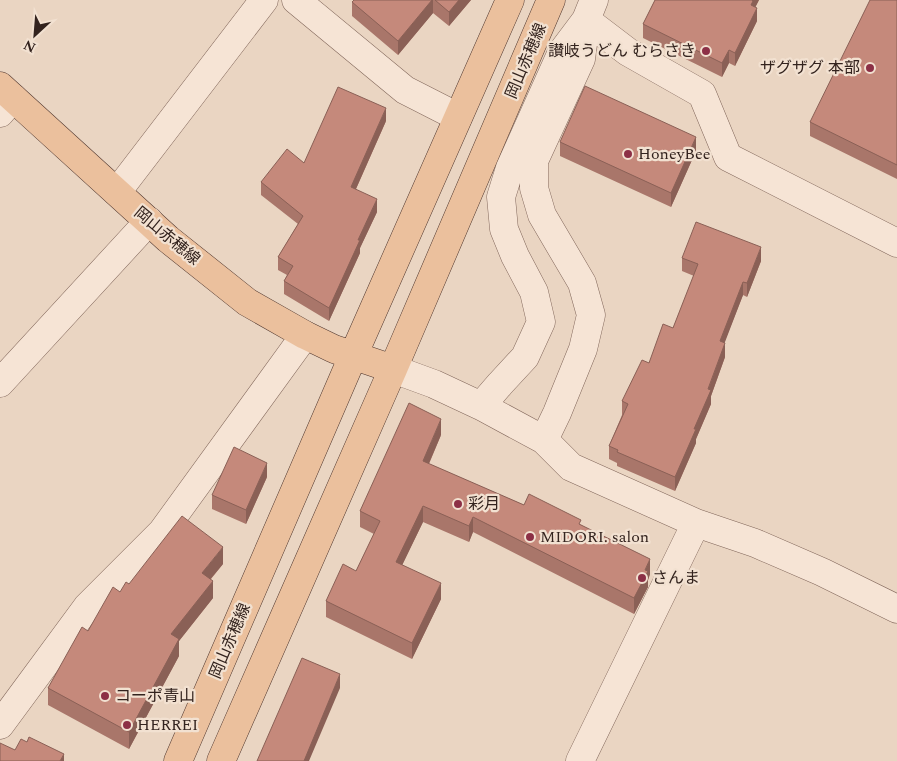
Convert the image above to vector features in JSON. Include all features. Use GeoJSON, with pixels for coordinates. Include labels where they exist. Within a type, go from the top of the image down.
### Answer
{"type":"FeatureCollection","features":[{"type":"Feature","properties":{"kind":"main road","name":"岡山赤穂線"},"geometry":{"type":"LineString","coordinates":[[221,761],[552,0]]}},
{"type":"Feature","properties":{"kind":"main road","name":"岡山赤穂線"},"geometry":{"type":"LineString","coordinates":[[178,761],[507,5]]}},
{"type":"Feature","properties":{"kind":"main road","name":"岡山赤穂線"},"geometry":{"type":"LineString","coordinates":[[4,99],[117,192],[168,239],[248,302],[305,335],[334,349],[393,369]]}},
{"type":"Feature","properties":{"kind":"street"},"geometry":{"type":"LineString","coordinates":[[117,192],[264,0]]}},
{"type":"Feature","properties":{"kind":"street"},"geometry":{"type":"LineString","coordinates":[[296,0],[406,90],[458,117]]}},
{"type":"Feature","properties":{"kind":"street"},"geometry":{"type":"LineString","coordinates":[[481,406],[525,357],[541,322],[534,292],[515,256],[504,229],[501,197],[510,168],[562,52],[590,10]]}},
{"type":"Feature","properties":{"kind":"street"},"geometry":{"type":"LineString","coordinates":[[590,10],[628,52],[702,94],[728,157],[897,242]]}},
{"type":"Feature","properties":{"kind":"street"},"geometry":{"type":"LineString","coordinates":[[544,440],[583,349],[591,314],[582,283],[542,215],[534,188],[534,161],[581,59],[590,10]]}},
{"type":"Feature","properties":{"kind":"street"},"geometry":{"type":"LineString","coordinates":[[0,383],[149,221]]}},
{"type":"Feature","properties":{"kind":"street"},"geometry":{"type":"LineString","coordinates":[[0,726],[87,607],[162,532],[305,335]]}},
{"type":"Feature","properties":{"kind":"street"},"geometry":{"type":"LineString","coordinates":[[393,369],[434,384],[481,406],[544,440],[571,467],[696,523],[763,546],[822,572],[897,610]]}},
{"type":"Feature","properties":{"kind":"street"},"geometry":{"type":"LineString","coordinates":[[580,761],[696,523]]}},
{"type":"Feature","properties":{"kind":"building"},"geometry":{"type":"Polygon","coordinates":[[[354,0],[432,0],[398,41],[352,2],[354,0]]]}},
{"type":"Feature","properties":{"kind":"building"},"geometry":{"type":"Polygon","coordinates":[[[435,0],[459,0],[449,12],[435,0]]]}},
{"type":"Feature","properties":{"kind":"building","name":"讃岐うどん むらさき"},"geometry":{"type":"Polygon","coordinates":[[[655,0],[752,0],[751,5],[757,8],[735,53],[729,50],[722,63],[643,24],[655,0]]]}},
{"type":"Feature","properties":{"kind":"building","name":"ザグザグ 本部"},"geometry":{"type":"Polygon","coordinates":[[[870,0],[897,0],[897,165],[810,122],[870,0]]]}},
{"type":"Feature","properties":{"kind":"building","name":"HoneyBee"},"geometry":{"type":"Polygon","coordinates":[[[585,86],[696,137],[671,193],[560,142],[585,86]]]}},
{"type":"Feature","properties":{"kind":"building"},"geometry":{"type":"Polygon","coordinates":[[[338,87],[386,108],[351,187],[377,199],[329,308],[284,281],[293,266],[278,257],[303,216],[261,182],[287,149],[304,163],[338,87]]]}},
{"type":"Feature","properties":{"kind":"building"},"geometry":{"type":"Polygon","coordinates":[[[696,222],[761,247],[747,283],[743,282],[720,341],[725,343],[708,389],[711,390],[675,477],[617,452],[618,450],[609,446],[628,404],[622,401],[642,360],[649,363],[663,324],[673,328],[698,264],[682,258],[696,222]]]}},
{"type":"Feature","properties":{"kind":"building"},"geometry":{"type":"Polygon","coordinates":[[[409,403],[441,419],[423,461],[524,505],[529,494],[581,520],[579,524],[650,559],[645,570],[648,571],[634,598],[473,517],[469,526],[423,506],[396,562],[441,583],[412,643],[326,601],[343,564],[356,571],[380,521],[360,511],[409,403]]]}},
{"type":"Feature","properties":{"kind":"building"},"geometry":{"type":"Polygon","coordinates":[[[234,447],[267,463],[246,510],[212,495],[234,447]]]}},
{"type":"Feature","properties":{"kind":"building"},"geometry":{"type":"Polygon","coordinates":[[[182,516],[223,547],[202,573],[213,581],[171,634],[179,639],[129,732],[48,688],[82,627],[88,631],[113,587],[120,592],[126,582],[129,584],[182,516]]]}},
{"type":"Feature","properties":{"kind":"building"},"geometry":{"type":"Polygon","coordinates":[[[302,658],[340,674],[304,761],[257,761],[302,658]]]}},
{"type":"Feature","properties":{"kind":"building"},"geometry":{"type":"Polygon","coordinates":[[[29,737],[64,754],[60,761],[0,761],[0,743],[15,750],[21,739],[27,742],[29,737]]]}},
{"type":"Feature","properties":{"kind":"place","name":"讃岐うどん むらさき"},"geometry":{"type":"Point","coordinates":[706,51]}},
{"type":"Feature","properties":{"kind":"place","name":"ザグザグ 本部"},"geometry":{"type":"Point","coordinates":[870,68]}},
{"type":"Feature","properties":{"kind":"place","name":"HoneyBee"},"geometry":{"type":"Point","coordinates":[628,154]}},
{"type":"Feature","properties":{"kind":"place","name":"彩月"},"geometry":{"type":"Point","coordinates":[458,504]}},
{"type":"Feature","properties":{"kind":"place","name":"MIDORI. salon"},"geometry":{"type":"Point","coordinates":[530,537]}},
{"type":"Feature","properties":{"kind":"place","name":"さんま"},"geometry":{"type":"Point","coordinates":[642,578]}},
{"type":"Feature","properties":{"kind":"place","name":"コーポ青山"},"geometry":{"type":"Point","coordinates":[105,696]}},
{"type":"Feature","properties":{"kind":"place","name":"HERREI"},"geometry":{"type":"Point","coordinates":[127,725]}}]}
